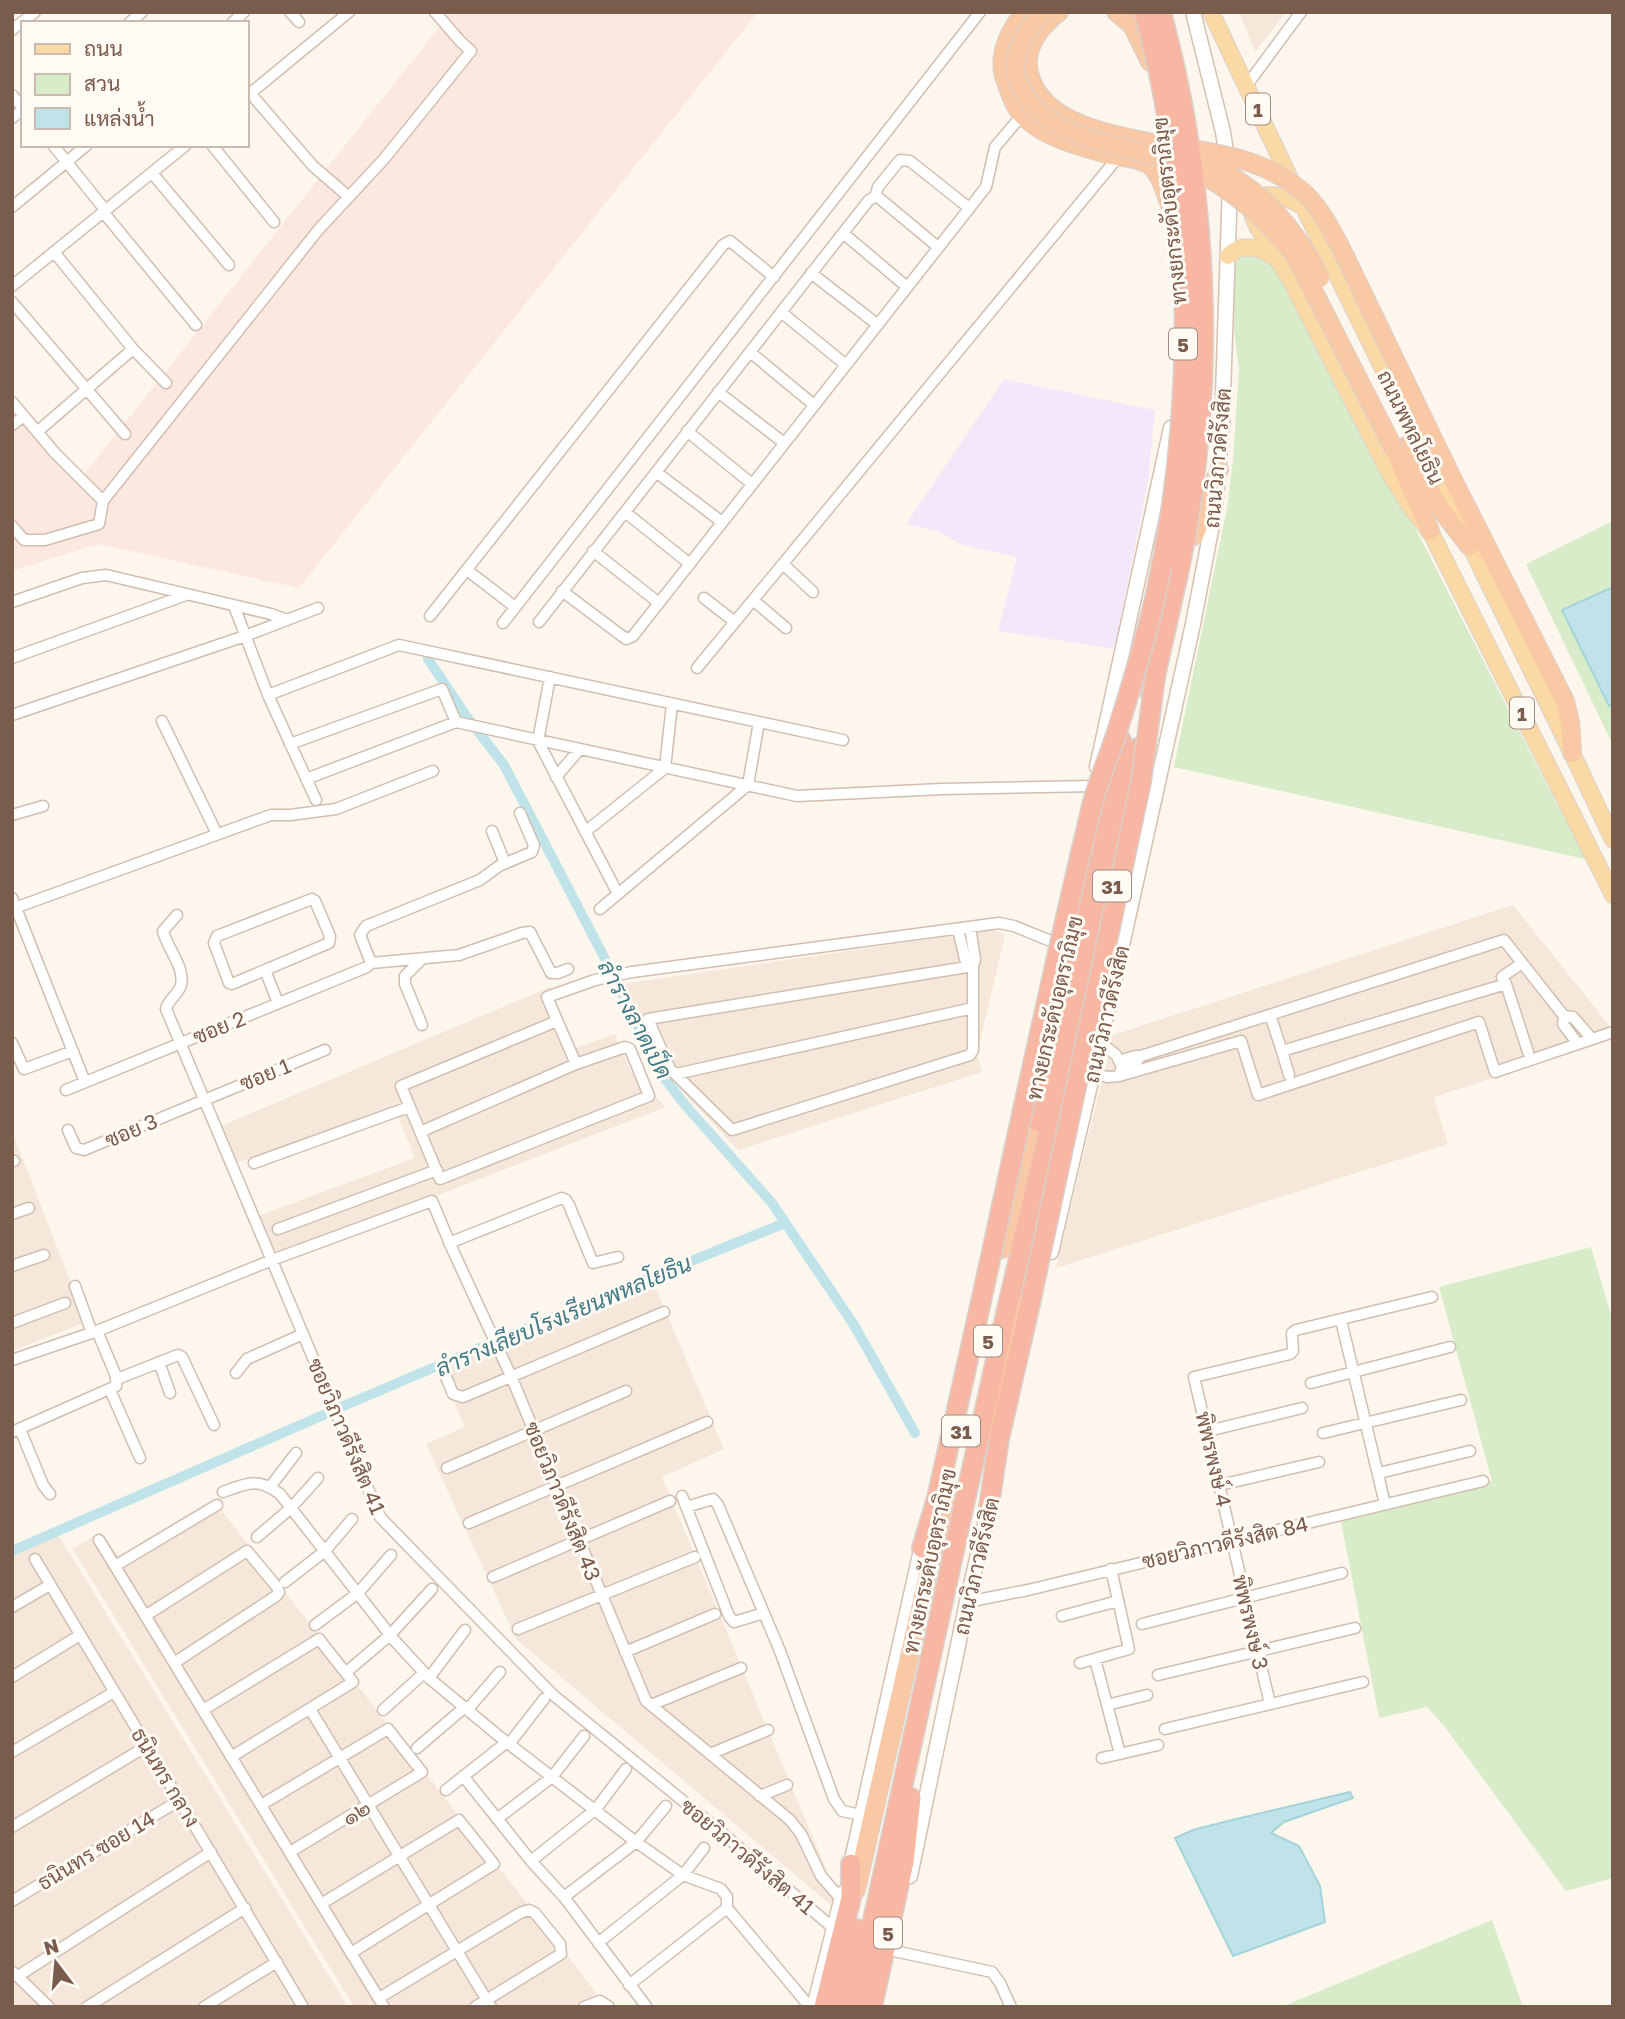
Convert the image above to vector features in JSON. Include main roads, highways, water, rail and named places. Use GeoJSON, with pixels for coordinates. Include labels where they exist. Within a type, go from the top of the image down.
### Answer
{"type":"FeatureCollection","features":[{"type":"Feature","properties":{"kind":"highway"},"geometry":{"type":"LineString","coordinates":[[1026,12],[1018,19],[1006,43],[1002,68],[1008,89],[1023,114],[1043,130],[1073,145],[1147,164],[1154,171],[1171,207]]}},
{"type":"Feature","properties":{"kind":"highway"},"geometry":{"type":"LineString","coordinates":[[1043,12],[1024,36],[1016,58],[1016,77],[1024,94],[1040,114],[1052,123],[1084,137],[1178,162],[1212,180],[1240,198],[1278,233],[1296,257],[1400,449],[1469,546]]}},
{"type":"Feature","properties":{"kind":"highway"},"geometry":{"type":"LineString","coordinates":[[1059,12],[1042,27],[1027,62],[1029,73],[1041,96],[1060,114],[1089,128],[1162,145],[1245,159],[1274,172],[1305,193],[1322,215],[1340,246],[1564,701],[1570,722],[1572,753]]}},
{"type":"Feature","properties":{"kind":"highway"},"geometry":{"type":"LineString","coordinates":[[1116,12],[1132,26],[1150,62]]}},
{"type":"Feature","properties":{"kind":"highway"},"geometry":{"type":"LineString","coordinates":[[1141,12],[1150,62]]}},
{"type":"Feature","properties":{"kind":"highway","name":"ทางยกระดับอุตราภิมุข"},"geometry":{"type":"LineString","coordinates":[[869,2006],[1009,1304],[1145,676],[1155,598],[1175,485],[1184,354],[1180,221],[1171,142],[1157,63],[1141,12]]}},
{"type":"Feature","properties":{"kind":"highway","name":"ทางยกระดับอุตราภิมุข"},"geometry":{"type":"LineString","coordinates":[[840,2007],[1145,676],[1186,538],[1198,444],[1202,292],[1191,162],[1180,93],[1161,12]]}},
{"type":"Feature","properties":{"kind":"highway","name":"ถนนวิภาวดีรังสิต"},"geometry":{"type":"LineString","coordinates":[[869,2006],[912,1786],[1098,947],[1194,536],[1211,371],[1211,302],[1200,164],[1188,84],[1171,12]]}},
{"type":"Feature","properties":{"kind":"highway","name":"31"},"geometry":{"type":"LineString","coordinates":[[831,2007],[1165,513],[1175,341],[1171,207],[1166,151],[1150,62]]}},
{"type":"Feature","properties":{"kind":"highway"},"geometry":{"type":"LineString","coordinates":[[1162,145],[1234,178],[1275,210],[1292,230],[1308,255],[1400,449],[1430,531]]}},
{"type":"Feature","properties":{"kind":"highway"},"geometry":{"type":"LineString","coordinates":[[1194,536],[1219,470]]}},
{"type":"Feature","properties":{"kind":"highway","name":"5"},"geometry":{"type":"LineString","coordinates":[[989,1506],[999,1439],[1142,782],[1145,676]]}},
{"type":"Feature","properties":{"kind":"highway","name":"5"},"geometry":{"type":"LineString","coordinates":[[922,1548],[937,1497],[981,1306],[1091,808],[1145,676]]}},
{"type":"Feature","properties":{"kind":"highway"},"geometry":{"type":"LineString","coordinates":[[1095,778],[1100,812]]}},
{"type":"Feature","properties":{"kind":"highway"},"geometry":{"type":"LineString","coordinates":[[886,1702],[912,1639]]}},
{"type":"Feature","properties":{"kind":"highway","name":"5"},"geometry":{"type":"LineString","coordinates":[[869,2006],[904,1861],[912,1786]]}},
{"type":"Feature","properties":{"kind":"highway","name":"5"},"geometry":{"type":"LineString","coordinates":[[904,1861],[921,1817]]}},
{"type":"Feature","properties":{"kind":"highway","name":"31"},"geometry":{"type":"LineString","coordinates":[[824,2007],[851,1899],[852,1864]]}},
{"type":"Feature","properties":{"kind":"main road","name":"ถนนวิภาวดีรังสิต"},"geometry":{"type":"LineString","coordinates":[[869,2006],[894,1951],[967,1602],[989,1506],[1012,1425],[1093,1073],[1213,519],[1224,386],[1229,172],[1223,132],[1193,12]]}},
{"type":"Feature","properties":{"kind":"main road","name":"ถนนพหลโยธิน"},"geometry":{"type":"LineString","coordinates":[[1214,14],[1303,206],[1613,840]]}},
{"type":"Feature","properties":{"kind":"main road","name":"ถนนพหลโยธิน"},"geometry":{"type":"LineString","coordinates":[[1303,206],[1287,198],[1267,194],[1253,201],[1251,207],[1253,217],[1278,259],[1390,474],[1430,531],[1613,895]]}},
{"type":"Feature","properties":{"kind":"main road"},"geometry":{"type":"LineString","coordinates":[[1228,256],[1234,250],[1250,247],[1260,249],[1278,259]]}},
{"type":"Feature","properties":{"kind":"main road","name":"31"},"geometry":{"type":"LineString","coordinates":[[812,2007],[852,1864],[971,1310],[1053,942],[1095,778],[1171,428]]}},
{"type":"Feature","properties":{"kind":"main road"},"geometry":{"type":"LineString","coordinates":[[1597,806],[1613,816]]}},
{"type":"Feature","properties":{"kind":"water"},"geometry":{"type":"Polygon","coordinates":[[[1613,587],[1613,704],[1609,706],[1562,610],[1613,587]]]}},
{"type":"Feature","properties":{"kind":"water"},"geometry":{"type":"Polygon","coordinates":[[[1350,1792],[1353,1798],[1284,1822],[1271,1833],[1299,1846],[1320,1886],[1325,1922],[1233,1956],[1175,1838],[1193,1830],[1350,1792]]]}},
{"type":"Feature","properties":{"kind":"waterway","name":"ลำรางลาดเป็ด"},"geometry":{"type":"LineString","coordinates":[[428,659],[467,717],[504,765],[662,1075],[685,1105],[772,1203],[854,1325],[915,1433]]}},
{"type":"Feature","properties":{"kind":"waterway","name":"ลำรางเลียบโรงเรียนพหลโยธิน"},"geometry":{"type":"LineString","coordinates":[[341,1407],[785,1223]]}},
{"type":"Feature","properties":{"kind":"waterway","name":"ลำรางเลียบโรงเรียนพหลโยธิน"},"geometry":{"type":"LineString","coordinates":[[12,1551],[328,1413]]}}]}
